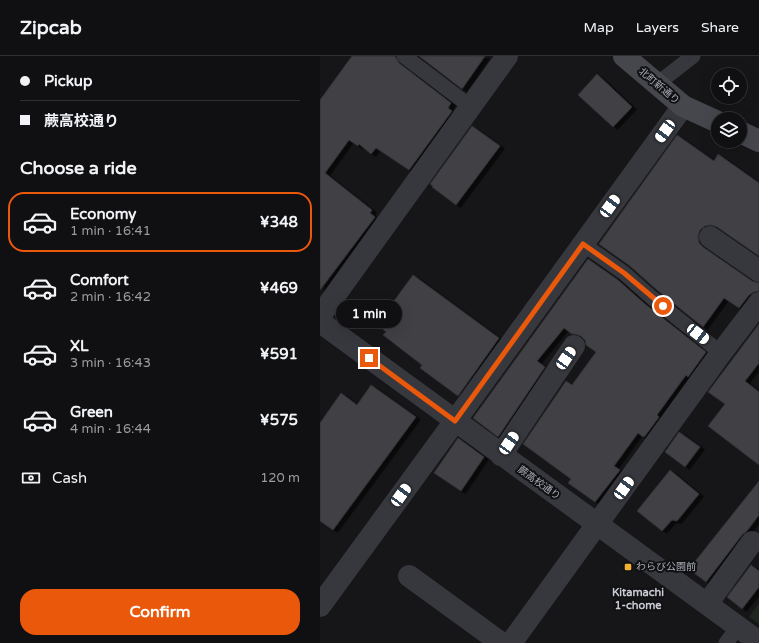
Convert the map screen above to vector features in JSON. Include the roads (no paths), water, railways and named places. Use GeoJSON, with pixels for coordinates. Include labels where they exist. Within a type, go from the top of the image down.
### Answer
{"type":"FeatureCollection","features":[{"type":"Feature","properties":{"kind":"street"},"geometry":{"type":"LineString","coordinates":[[320,316],[507,56]]}},
{"type":"Feature","properties":{"kind":"street","name":"北町新通り"},"geometry":{"type":"LineString","coordinates":[[624,56],[683,106],[711,119]]}},
{"type":"Feature","properties":{"kind":"street"},"geometry":{"type":"LineString","coordinates":[[320,606],[683,106]]}},
{"type":"Feature","properties":{"kind":"street"},"geometry":{"type":"LineString","coordinates":[[747,135],[759,141]]}},
{"type":"Feature","properties":{"kind":"street"},"geometry":{"type":"LineString","coordinates":[[710,237],[759,271]]}},
{"type":"Feature","properties":{"kind":"street"},"geometry":{"type":"LineString","coordinates":[[511,643],[721,353],[759,303]]}},
{"type":"Feature","properties":{"kind":"street","name":"蕨高校通り"},"geometry":{"type":"LineString","coordinates":[[320,322],[707,604],[732,635],[759,642]]}},
{"type":"Feature","properties":{"kind":"street"},"geometry":{"type":"LineString","coordinates":[[501,455],[574,346]]}},
{"type":"Feature","properties":{"kind":"street"},"geometry":{"type":"LineString","coordinates":[[707,604],[752,542]]}},
{"type":"Feature","properties":{"kind":"street"},"geometry":{"type":"LineString","coordinates":[[409,576],[502,643]]}},
{"type":"Feature","properties":{"kind":"lane"},"geometry":{"type":"LineString","coordinates":[[404,56],[470,107]]}},
{"type":"Feature","properties":{"kind":"lane"},"geometry":{"type":"LineString","coordinates":[[656,84],[693,56]]}},
{"type":"Feature","properties":{"kind":"lane"},"geometry":{"type":"LineString","coordinates":[[583,244],[624,273],[651,297],[721,353]]}},
{"type":"Feature","properties":{"kind":"place","name":"わらび公園前"},"geometry":{"type":"Point","coordinates":[628,567]}},
{"type":"Feature","properties":{"kind":"district","name":"Kitamachi 1-chome"},"geometry":{"type":"Point","coordinates":[638,598]}}]}
